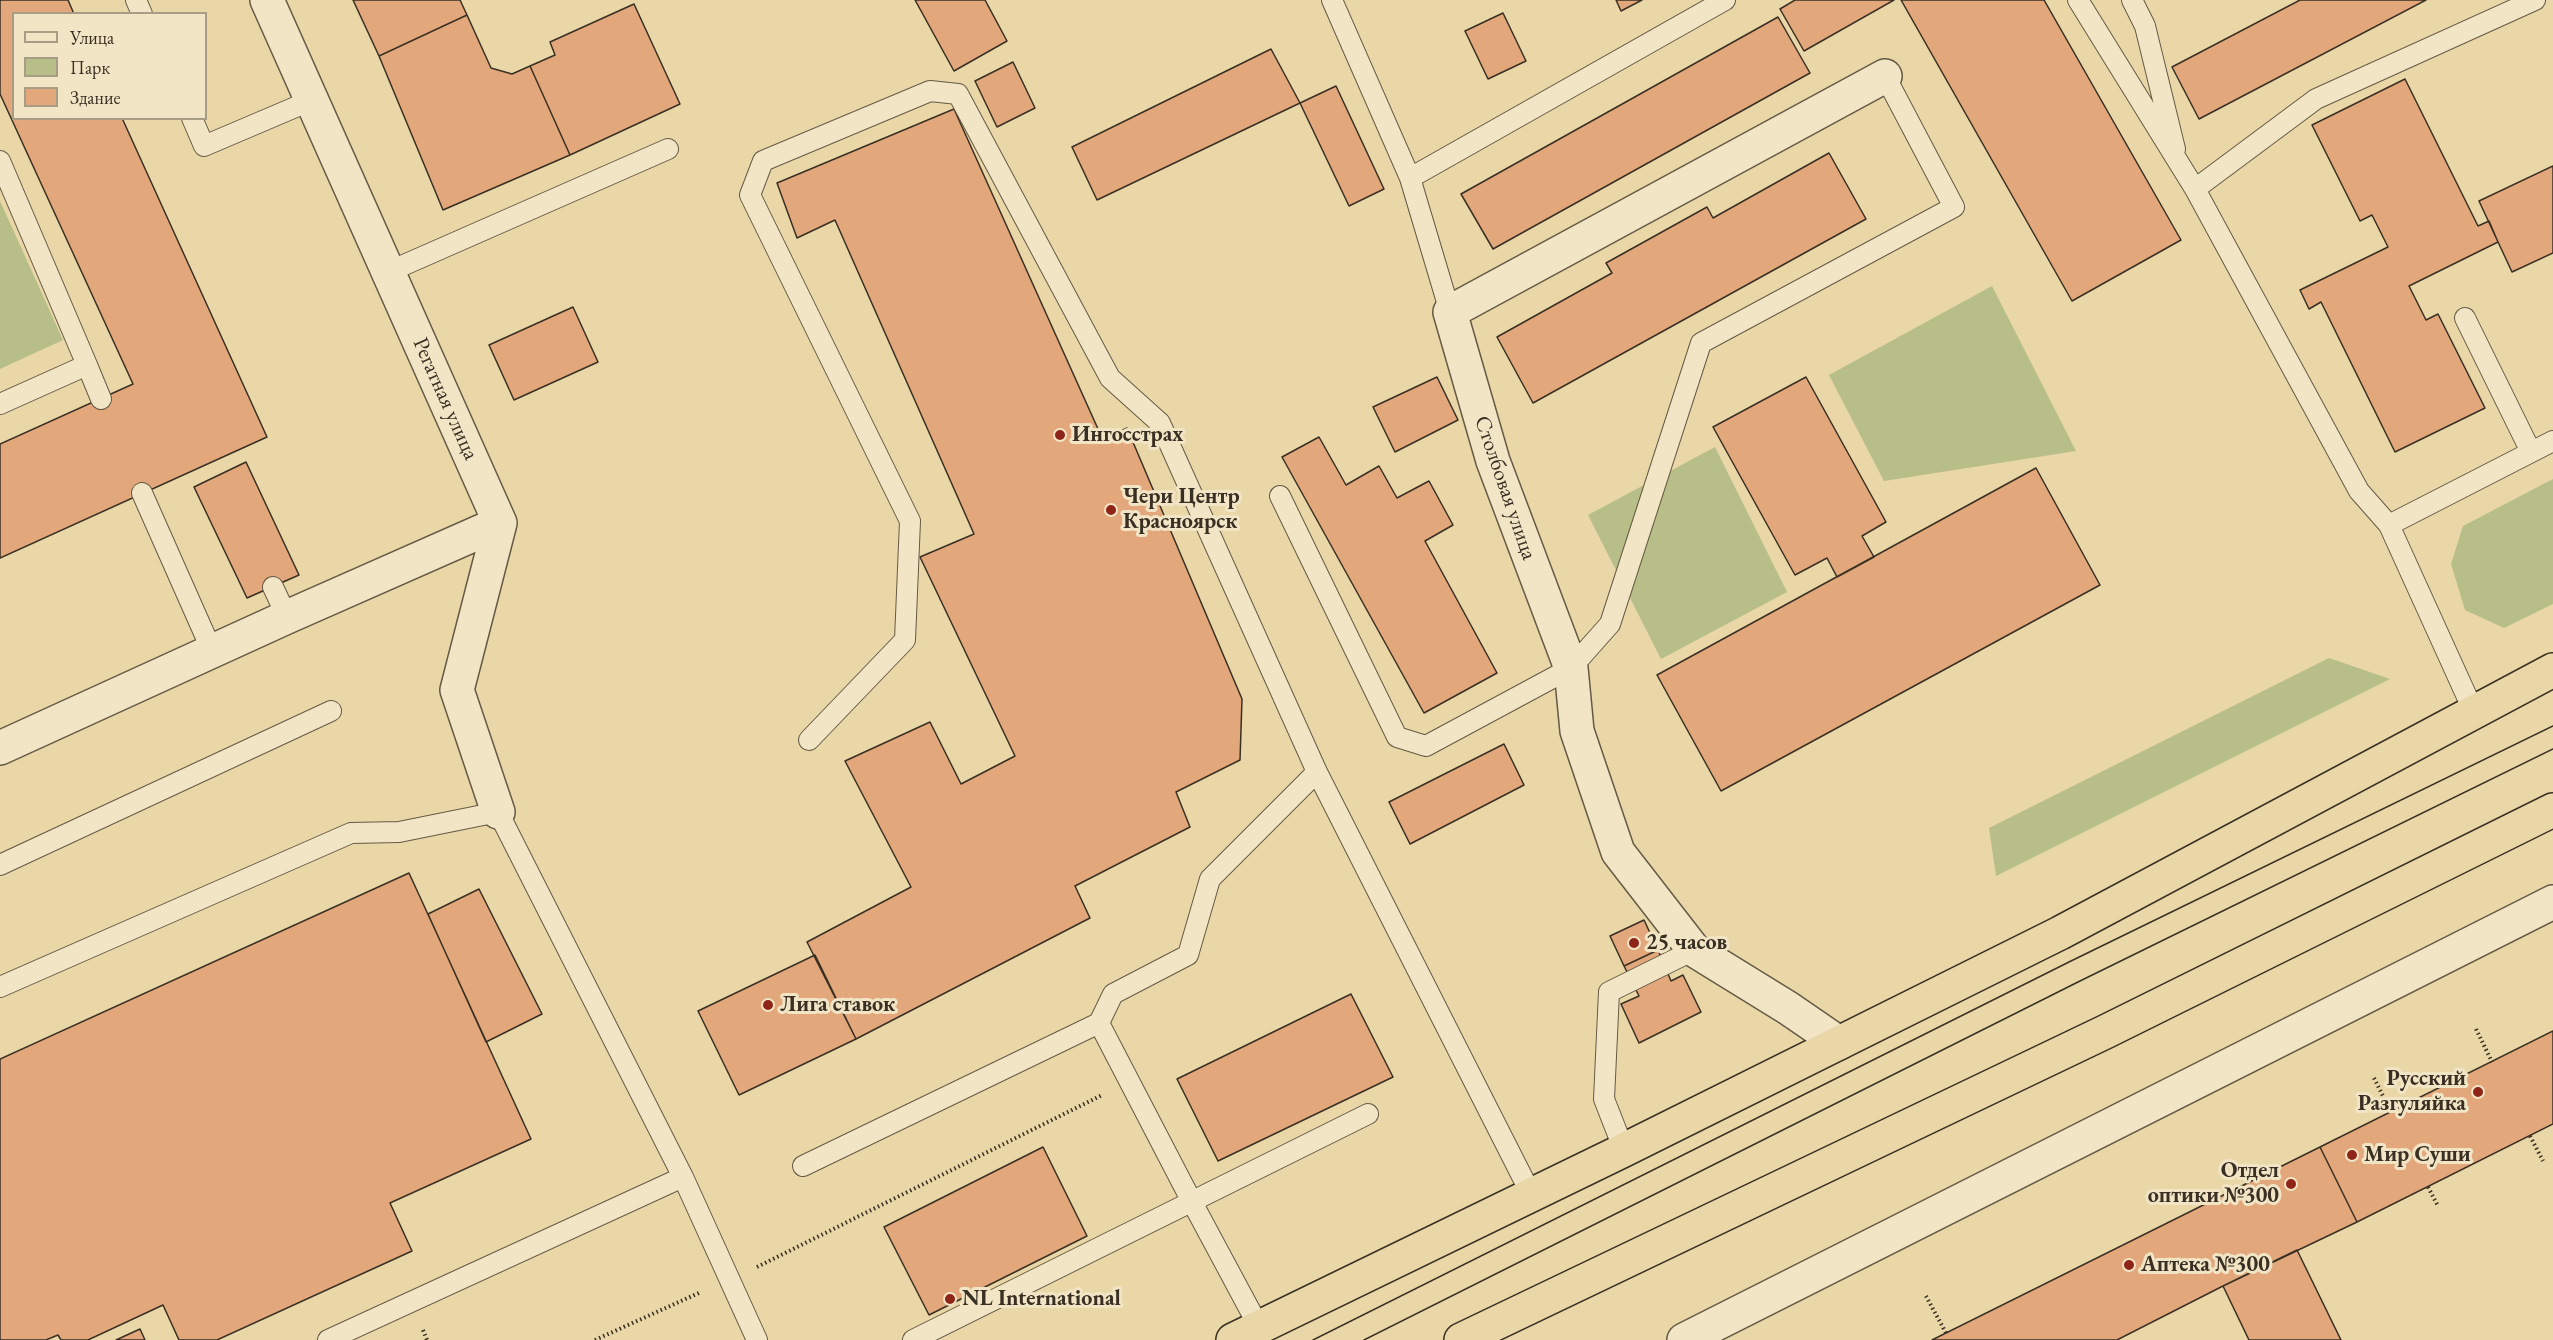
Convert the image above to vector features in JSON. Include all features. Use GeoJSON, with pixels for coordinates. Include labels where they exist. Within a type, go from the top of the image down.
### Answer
{"type":"FeatureCollection","features":[{"type":"Feature","properties":{"kind":"highway"},"geometry":{"type":"LineString","coordinates":[[1253,1336],[1532,1194],[2060,933],[2473,710],[2553,670]]}},
{"type":"Feature","properties":{"kind":"highway"},"geometry":{"type":"LineString","coordinates":[[1461,1340],[2094,1037],[2553,810]]}},
{"type":"Feature","properties":{"kind":"street","name":"Регатная улица"},"geometry":{"type":"LineString","coordinates":[[267,0],[500,523]]}},
{"type":"Feature","properties":{"kind":"street"},"geometry":{"type":"LineString","coordinates":[[1450,312],[1885,76]]}},
{"type":"Feature","properties":{"kind":"street","name":"Столбовая улица"},"geometry":{"type":"LineString","coordinates":[[1450,312],[1493,461],[1571,668],[1577,731],[1618,852],[1695,950],[1839,1043]]}},
{"type":"Feature","properties":{"kind":"street"},"geometry":{"type":"LineString","coordinates":[[0,747],[500,523]]}},
{"type":"Feature","properties":{"kind":"street"},"geometry":{"type":"LineString","coordinates":[[498,812],[457,690],[500,523]]}},
{"type":"Feature","properties":{"kind":"street"},"geometry":{"type":"LineString","coordinates":[[1684,1340],[2553,902]]}},
{"type":"Feature","properties":{"kind":"lane"},"geometry":{"type":"LineString","coordinates":[[1332,0],[1410,178],[1450,312]]}},
{"type":"Feature","properties":{"kind":"lane"},"geometry":{"type":"LineString","coordinates":[[1410,178],[1725,0]]}},
{"type":"Feature","properties":{"kind":"lane"},"geometry":{"type":"LineString","coordinates":[[2078,0],[2195,189],[2359,491],[2389,525],[2473,710]]}},
{"type":"Feature","properties":{"kind":"lane"},"geometry":{"type":"LineString","coordinates":[[2132,0],[2145,26],[2180,167]]}},
{"type":"Feature","properties":{"kind":"lane"},"geometry":{"type":"LineString","coordinates":[[2195,189],[2316,99],[2535,0]]}},
{"type":"Feature","properties":{"kind":"lane"},"geometry":{"type":"LineString","coordinates":[[1280,496],[1397,737],[1426,746],[1571,668],[1610,624],[1701,343],[1954,207],[1885,76]]}},
{"type":"Feature","properties":{"kind":"lane"},"geometry":{"type":"LineString","coordinates":[[809,740],[905,640],[910,521],[750,195],[763,161],[930,91],[958,94],[1110,378],[1160,423],[1317,772],[1532,1194]]}},
{"type":"Feature","properties":{"kind":"lane"},"geometry":{"type":"LineString","coordinates":[[193,120],[204,146],[312,100]]}},
{"type":"Feature","properties":{"kind":"lane"},"geometry":{"type":"LineString","coordinates":[[388,272],[668,149]]}},
{"type":"Feature","properties":{"kind":"lane"},"geometry":{"type":"LineString","coordinates":[[0,161],[100,399]]}},
{"type":"Feature","properties":{"kind":"lane"},"geometry":{"type":"LineString","coordinates":[[2465,318],[2531,452]]}},
{"type":"Feature","properties":{"kind":"lane"},"geometry":{"type":"LineString","coordinates":[[0,404],[87,365]]}},
{"type":"Feature","properties":{"kind":"lane"},"geometry":{"type":"LineString","coordinates":[[2389,525],[2553,441]]}},
{"type":"Feature","properties":{"kind":"lane"},"geometry":{"type":"LineString","coordinates":[[142,493],[212,651]]}},
{"type":"Feature","properties":{"kind":"lane"},"geometry":{"type":"LineString","coordinates":[[273,587],[287,617]]}},
{"type":"Feature","properties":{"kind":"lane"},"geometry":{"type":"LineString","coordinates":[[0,865],[331,711]]}},
{"type":"Feature","properties":{"kind":"lane"},"geometry":{"type":"LineString","coordinates":[[803,1166],[1100,1023],[1113,994],[1188,955],[1210,879],[1317,772]]}},
{"type":"Feature","properties":{"kind":"lane"},"geometry":{"type":"LineString","coordinates":[[0,987],[351,833],[399,832],[498,812],[683,1177],[757,1340]]}},
{"type":"Feature","properties":{"kind":"lane"},"geometry":{"type":"LineString","coordinates":[[1624,1150],[1604,1099],[1609,992],[1695,950]]}},
{"type":"Feature","properties":{"kind":"lane"},"geometry":{"type":"LineString","coordinates":[[1100,1023],[1192,1202],[1253,1336]]}},
{"type":"Feature","properties":{"kind":"lane"},"geometry":{"type":"LineString","coordinates":[[913,1340],[1368,1114]]}},
{"type":"Feature","properties":{"kind":"lane"},"geometry":{"type":"LineString","coordinates":[[328,1340],[683,1177]]}},
{"type":"Feature","properties":{"kind":"path"},"geometry":{"type":"LineString","coordinates":[[2476,1029],[2492,1062]]}},
{"type":"Feature","properties":{"kind":"path"},"geometry":{"type":"LineString","coordinates":[[2374,1078],[2391,1112]]}},
{"type":"Feature","properties":{"kind":"path"},"geometry":{"type":"LineString","coordinates":[[595,1340],[729,1279],[1129,1081]]}},
{"type":"Feature","properties":{"kind":"path"},"geometry":{"type":"LineString","coordinates":[[2530,1136],[2542,1161]]}},
{"type":"Feature","properties":{"kind":"path"},"geometry":{"type":"LineString","coordinates":[[2428,1186],[2438,1206]]}},
{"type":"Feature","properties":{"kind":"path"},"geometry":{"type":"LineString","coordinates":[[1926,1296],[1946,1333]]}},
{"type":"Feature","properties":{"kind":"green space"},"geometry":{"type":"Polygon","coordinates":[[[0,201],[63,340],[0,369],[0,201]]]}},
{"type":"Feature","properties":{"kind":"green space"},"geometry":{"type":"Polygon","coordinates":[[[1992,286],[2076,451],[1884,481],[1829,375],[1992,286]]]}},
{"type":"Feature","properties":{"kind":"green space"},"geometry":{"type":"Polygon","coordinates":[[[1715,447],[1787,592],[1661,659],[1588,515],[1715,447]]]}},
{"type":"Feature","properties":{"kind":"green space"},"geometry":{"type":"Polygon","coordinates":[[[2553,479],[2553,604],[2504,628],[2465,610],[2451,564],[2463,526],[2553,479]]]}},
{"type":"Feature","properties":{"kind":"green space"},"geometry":{"type":"Polygon","coordinates":[[[2329,658],[2390,679],[1996,876],[1989,828],[2329,658]]]}},
{"type":"Feature","properties":{"kind":"building"},"geometry":{"type":"Polygon","coordinates":[[[0,0],[68,0],[73,12],[12,12],[12,120],[123,120],[267,437],[0,558],[0,444],[133,384],[0,94],[0,0]]]}},
{"type":"Feature","properties":{"kind":"building"},"geometry":{"type":"Polygon","coordinates":[[[353,0],[460,0],[467,15],[379,56],[353,0]]]}},
{"type":"Feature","properties":{"kind":"building"},"geometry":{"type":"Polygon","coordinates":[[[915,0],[985,0],[1007,41],[954,71],[915,0]]]}},
{"type":"Feature","properties":{"kind":"building"},"geometry":{"type":"Polygon","coordinates":[[[1616,0],[1642,0],[1621,11],[1616,0]]]}},
{"type":"Feature","properties":{"kind":"building"},"geometry":{"type":"Polygon","coordinates":[[[1795,0],[1894,0],[1804,51],[1780,9],[1795,0]]]}},
{"type":"Feature","properties":{"kind":"building"},"geometry":{"type":"Polygon","coordinates":[[[1901,0],[2044,0],[2181,240],[2072,301],[1901,0]]]}},
{"type":"Feature","properties":{"kind":"building"},"geometry":{"type":"Polygon","coordinates":[[[2300,0],[2426,0],[2199,119],[2172,67],[2300,0]]]}},
{"type":"Feature","properties":{"kind":"building"},"geometry":{"type":"Polygon","coordinates":[[[634,4],[680,104],[570,155],[530,66],[555,55],[550,42],[634,4]]]}},
{"type":"Feature","properties":{"kind":"building"},"geometry":{"type":"Polygon","coordinates":[[[1503,13],[1526,61],[1488,79],[1465,31],[1503,13]]]}},
{"type":"Feature","properties":{"kind":"building"},"geometry":{"type":"Polygon","coordinates":[[[467,15],[491,68],[512,74],[530,66],[570,155],[443,210],[379,56],[467,15]]]}},
{"type":"Feature","properties":{"kind":"building"},"geometry":{"type":"Polygon","coordinates":[[[1778,17],[1810,73],[1493,249],[1461,194],[1778,17]]]}},
{"type":"Feature","properties":{"kind":"building"},"geometry":{"type":"Polygon","coordinates":[[[1271,49],[1300,103],[1097,200],[1072,147],[1271,49]]]}},
{"type":"Feature","properties":{"kind":"building"},"geometry":{"type":"Polygon","coordinates":[[[1013,62],[1035,108],[997,127],[975,81],[1013,62]]]}},
{"type":"Feature","properties":{"kind":"building"},"geometry":{"type":"Polygon","coordinates":[[[2405,79],[2478,226],[2489,221],[2498,242],[2409,286],[2426,320],[2438,314],[2485,408],[2395,452],[2321,302],[2309,309],[2300,290],[2388,247],[2372,215],[2360,221],[2312,125],[2405,79]]]}},
{"type":"Feature","properties":{"kind":"building"},"geometry":{"type":"Polygon","coordinates":[[[1336,86],[1384,189],[1349,206],[1300,103],[1336,86]]]}},
{"type":"Feature","properties":{"kind":"building"},"geometry":{"type":"Polygon","coordinates":[[[954,109],[1103,440],[1127,428],[1242,699],[1240,760],[1176,792],[1190,827],[1075,886],[1090,918],[856,1039],[807,942],[911,887],[845,761],[930,722],[961,784],[1015,756],[920,557],[974,534],[835,220],[797,238],[777,183],[954,109]]]}},
{"type":"Feature","properties":{"kind":"building"},"geometry":{"type":"Polygon","coordinates":[[[1829,153],[1866,219],[1533,403],[1497,337],[1612,273],[1606,263],[1707,207],[1713,218],[1829,153]]]}},
{"type":"Feature","properties":{"kind":"building"},"geometry":{"type":"Polygon","coordinates":[[[2553,166],[2553,253],[2512,272],[2479,201],[2553,166]]]}},
{"type":"Feature","properties":{"kind":"building"},"geometry":{"type":"Polygon","coordinates":[[[573,307],[598,362],[514,400],[489,345],[573,307]]]}},
{"type":"Feature","properties":{"kind":"building"},"geometry":{"type":"Polygon","coordinates":[[[1437,377],[1458,420],[1395,452],[1373,407],[1437,377]]]}},
{"type":"Feature","properties":{"kind":"building"},"geometry":{"type":"Polygon","coordinates":[[[1806,377],[1886,522],[1862,536],[1874,557],[1837,577],[1827,558],[1795,575],[1713,427],[1806,377]]]}},
{"type":"Feature","properties":{"kind":"building"},"geometry":{"type":"Polygon","coordinates":[[[1319,437],[1346,485],[1379,466],[1397,498],[1429,481],[1453,525],[1425,541],[1497,673],[1424,713],[1282,457],[1319,437]]]}},
{"type":"Feature","properties":{"kind":"building"},"geometry":{"type":"Polygon","coordinates":[[[246,462],[299,575],[247,598],[194,487],[246,462]]]}},
{"type":"Feature","properties":{"kind":"building"},"geometry":{"type":"Polygon","coordinates":[[[2036,468],[2100,585],[1721,791],[1657,675],[2036,468]]]}},
{"type":"Feature","properties":{"kind":"building"},"geometry":{"type":"Polygon","coordinates":[[[1504,744],[1524,785],[1410,844],[1389,802],[1504,744]]]}},
{"type":"Feature","properties":{"kind":"building"},"geometry":{"type":"Polygon","coordinates":[[[409,873],[531,1139],[390,1203],[412,1251],[217,1340],[179,1340],[163,1305],[88,1340],[61,1340],[58,1335],[46,1340],[0,1340],[0,1059],[409,873]]]}},
{"type":"Feature","properties":{"kind":"building"},"geometry":{"type":"Polygon","coordinates":[[[479,889],[542,1014],[486,1042],[428,914],[479,889]]]}},
{"type":"Feature","properties":{"kind":"building","name":"25 часов"},"geometry":{"type":"Polygon","coordinates":[[[1644,920],[1658,950],[1624,966],[1610,936],[1644,920]]]}},
{"type":"Feature","properties":{"kind":"building"},"geometry":{"type":"Polygon","coordinates":[[[1658,950],[1671,981],[1683,975],[1701,1012],[1639,1043],[1621,1004],[1639,996],[1624,966],[1658,950]]]}},
{"type":"Feature","properties":{"kind":"building"},"geometry":{"type":"Polygon","coordinates":[[[815,955],[856,1039],[739,1095],[698,1011],[815,955]]]}},
{"type":"Feature","properties":{"kind":"building"},"geometry":{"type":"Polygon","coordinates":[[[1351,994],[1393,1077],[1218,1161],[1177,1079],[1351,994]]]}},
{"type":"Feature","properties":{"kind":"building"},"geometry":{"type":"Polygon","coordinates":[[[2553,1031],[2553,1124],[2357,1222],[2320,1147],[2553,1031]]]}},
{"type":"Feature","properties":{"kind":"building"},"geometry":{"type":"Polygon","coordinates":[[[1043,1147],[1087,1236],[929,1315],[884,1227],[1043,1147]]]}},
{"type":"Feature","properties":{"kind":"building"},"geometry":{"type":"Polygon","coordinates":[[[2320,1147],[2357,1222],[2117,1340],[1932,1340],[2320,1147]]]}},
{"type":"Feature","properties":{"kind":"building"},"geometry":{"type":"Polygon","coordinates":[[[2297,1250],[2341,1340],[2249,1340],[2223,1286],[2297,1250]]]}},
{"type":"Feature","properties":{"kind":"building"},"geometry":{"type":"Polygon","coordinates":[[[140,1329],[145,1340],[116,1340],[140,1329]]]}},
{"type":"Feature","properties":{"kind":"tram line"},"geometry":{"type":"LineString","coordinates":[[1313,1340],[2071,961],[2553,726]]}},
{"type":"Feature","properties":{"kind":"tram line"},"geometry":{"type":"LineString","coordinates":[[1364,1340],[2080,981],[2553,749]]}},
{"type":"Feature","properties":{"kind":"place","name":"Ингосстрах"},"geometry":{"type":"Point","coordinates":[1060,435]}},
{"type":"Feature","properties":{"kind":"place","name":"Чери Центр Красноярск"},"geometry":{"type":"Point","coordinates":[1111,510]}},
{"type":"Feature","properties":{"kind":"place","name":"25 часов"},"geometry":{"type":"Point","coordinates":[1634,943]}},
{"type":"Feature","properties":{"kind":"place","name":"Лига ставок"},"geometry":{"type":"Point","coordinates":[768,1005]}},
{"type":"Feature","properties":{"kind":"place","name":"Русский Разгуляйка"},"geometry":{"type":"Point","coordinates":[2478,1092]}},
{"type":"Feature","properties":{"kind":"place","name":"Мир Суши"},"geometry":{"type":"Point","coordinates":[2352,1155]}},
{"type":"Feature","properties":{"kind":"place","name":"Отдел оптики №300"},"geometry":{"type":"Point","coordinates":[2291,1184]}},
{"type":"Feature","properties":{"kind":"place","name":"Аптека №300"},"geometry":{"type":"Point","coordinates":[2129,1265]}},
{"type":"Feature","properties":{"kind":"place","name":"NL International"},"geometry":{"type":"Point","coordinates":[950,1299]}}]}
